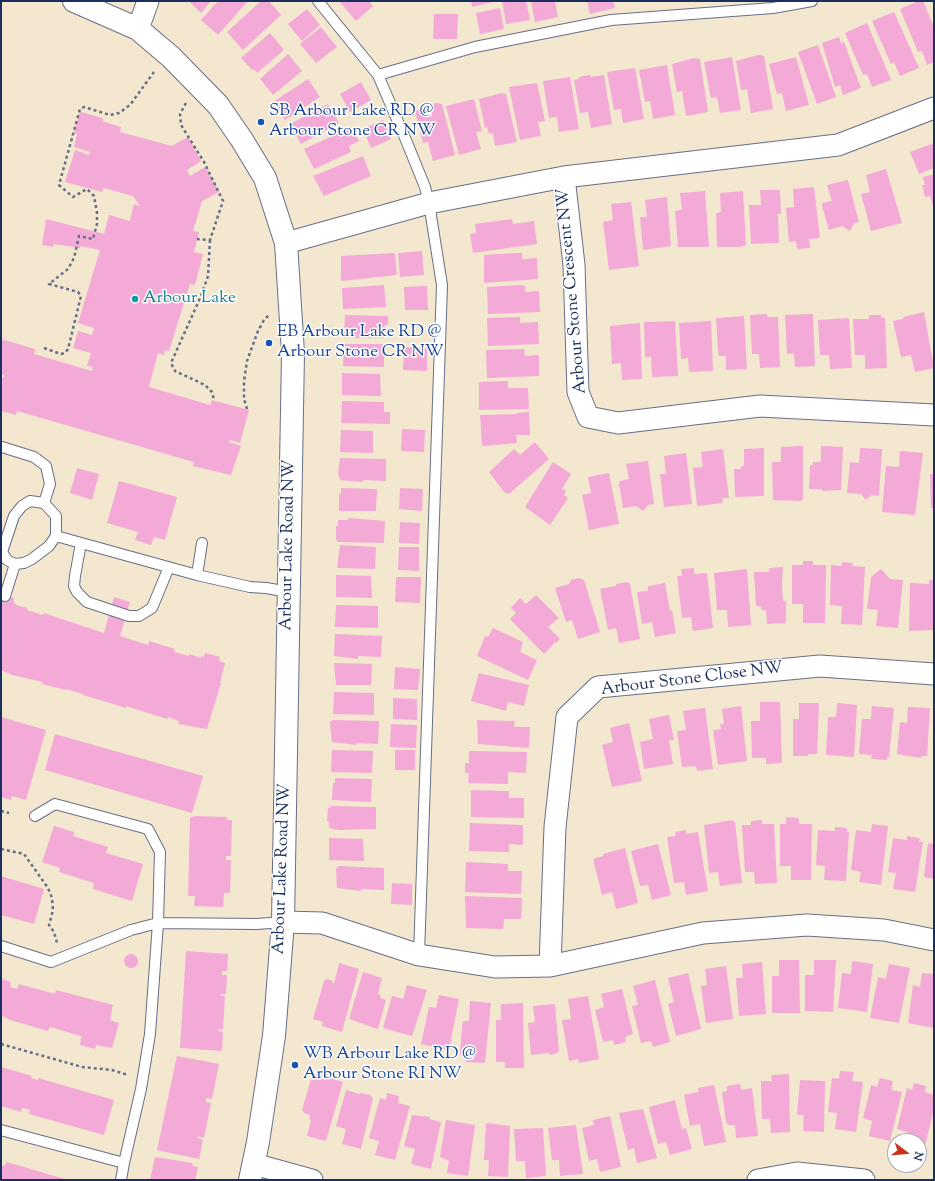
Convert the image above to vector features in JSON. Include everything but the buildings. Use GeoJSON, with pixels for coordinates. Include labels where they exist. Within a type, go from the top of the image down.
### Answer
{"type":"FeatureCollection","features":[{"type":"Feature","properties":{"kind":"street","name":"Arbour Lake Road NW"},"geometry":{"type":"LineString","coordinates":[[74,1],[138,29],[171,57],[218,105],[242,140],[264,178],[286,243],[292,353],[283,922],[274,1036],[252,1172]]}},
{"type":"Feature","properties":{"kind":"street"},"geometry":{"type":"LineString","coordinates":[[138,29],[148,1]]}},
{"type":"Feature","properties":{"kind":"street","name":"Arbour Stone Crescent NW"},"geometry":{"type":"LineString","coordinates":[[286,243],[429,203],[564,177],[838,145],[934,108]]}},
{"type":"Feature","properties":{"kind":"street","name":"Arbour Stone Crescent NW"},"geometry":{"type":"LineString","coordinates":[[564,177],[574,265],[578,392],[588,417],[618,423],[760,406],[934,415]]}},
{"type":"Feature","properties":{"kind":"street","name":"Arbour Stone Close NW"},"geometry":{"type":"LineString","coordinates":[[550,966],[555,827],[566,717],[598,687],[820,666],[934,674]]}},
{"type":"Feature","properties":{"kind":"street"},"geometry":{"type":"LineString","coordinates":[[283,922],[322,923],[419,955],[495,967],[550,966],[703,933],[807,925],[884,930],[934,940]]}},
{"type":"Feature","properties":{"kind":"street"},"geometry":{"type":"LineString","coordinates":[[252,1172],[312,1180]]}},
{"type":"Feature","properties":{"kind":"street"},"geometry":{"type":"LineString","coordinates":[[758,1180],[797,1173],[864,1180]]}},
{"type":"Feature","properties":{"kind":"lane"},"geometry":{"type":"LineString","coordinates":[[318,1],[378,75],[425,187],[429,203],[442,285],[419,955]]}},
{"type":"Feature","properties":{"kind":"lane"},"geometry":{"type":"LineString","coordinates":[[378,75],[475,47],[611,20],[773,8],[812,1]]}},
{"type":"Feature","properties":{"kind":"lane"},"geometry":{"type":"LineString","coordinates":[[2,447],[34,457],[46,466],[50,484],[44,502]]}},
{"type":"Feature","properties":{"kind":"lane"},"geometry":{"type":"LineString","coordinates":[[30,501],[44,502],[56,516],[56,536],[48,546],[32,559],[24,563],[15,564],[7,560],[2,552],[14,516],[22,506],[30,501]]}},
{"type":"Feature","properties":{"kind":"lane"},"geometry":{"type":"LineString","coordinates":[[56,536],[197,575],[250,587],[289,592]]}},
{"type":"Feature","properties":{"kind":"lane"},"geometry":{"type":"LineString","coordinates":[[81,543],[74,586],[77,592],[87,602],[129,616],[139,616],[152,608],[169,567]]}},
{"type":"Feature","properties":{"kind":"lane"},"geometry":{"type":"LineString","coordinates":[[197,575],[202,544]]}},
{"type":"Feature","properties":{"kind":"lane"},"geometry":{"type":"LineString","coordinates":[[5,596],[15,564]]}},
{"type":"Feature","properties":{"kind":"lane"},"geometry":{"type":"LineString","coordinates":[[35,816],[55,804],[148,829],[160,852],[158,924],[150,1034],[143,1078],[121,1180]]}},
{"type":"Feature","properties":{"kind":"lane"},"geometry":{"type":"LineString","coordinates":[[1,946],[51,962],[131,930],[158,924],[257,924],[283,922]]}},
{"type":"Feature","properties":{"kind":"lane"},"geometry":{"type":"LineString","coordinates":[[1,1130],[124,1164]]}},
{"type":"Feature","properties":{"kind":"path"},"geometry":{"type":"LineString","coordinates":[[44,348],[61,354],[65,353],[68,348],[81,296],[78,292],[49,284],[68,269],[74,258],[79,236],[93,239],[97,224],[94,196],[87,189],[73,197],[59,185],[80,109],[84,107],[110,115],[119,114],[130,105],[154,72]]}},
{"type":"Feature","properties":{"kind":"path"},"geometry":{"type":"LineString","coordinates":[[186,102],[180,114],[181,125],[204,162],[223,202],[210,240],[208,276],[201,296],[171,363],[175,371],[205,386],[212,392],[214,400]]}},
{"type":"Feature","properties":{"kind":"path"},"geometry":{"type":"LineString","coordinates":[[197,239],[210,240]]}},
{"type":"Feature","properties":{"kind":"path"},"geometry":{"type":"LineString","coordinates":[[247,410],[244,399],[246,361],[255,336],[267,316]]}},
{"type":"Feature","properties":{"kind":"path"},"geometry":{"type":"LineString","coordinates":[[1,810],[9,812]]}},
{"type":"Feature","properties":{"kind":"path"},"geometry":{"type":"LineString","coordinates":[[1,849],[24,854],[48,888],[52,898],[53,910],[49,925],[54,932]]}},
{"type":"Feature","properties":{"kind":"path"},"geometry":{"type":"LineString","coordinates":[[1,1044],[82,1067],[112,1070],[143,1078]]}},
{"type":"Feature","properties":{"kind":"place","name":"SB Arbour Lake RD @ Arbour Stone CR NW"},"geometry":{"type":"Point","coordinates":[261,122]}},
{"type":"Feature","properties":{"kind":"place","name":"Arbour Lake"},"geometry":{"type":"Point","coordinates":[135,299]}},
{"type":"Feature","properties":{"kind":"place","name":"EB Arbour Lake RD @ Arbour Stone CR NW"},"geometry":{"type":"Point","coordinates":[269,343]}},
{"type":"Feature","properties":{"kind":"place","name":"WB Arbour Lake RD @ Arbour Stone RI NW"},"geometry":{"type":"Point","coordinates":[295,1065]}}]}
